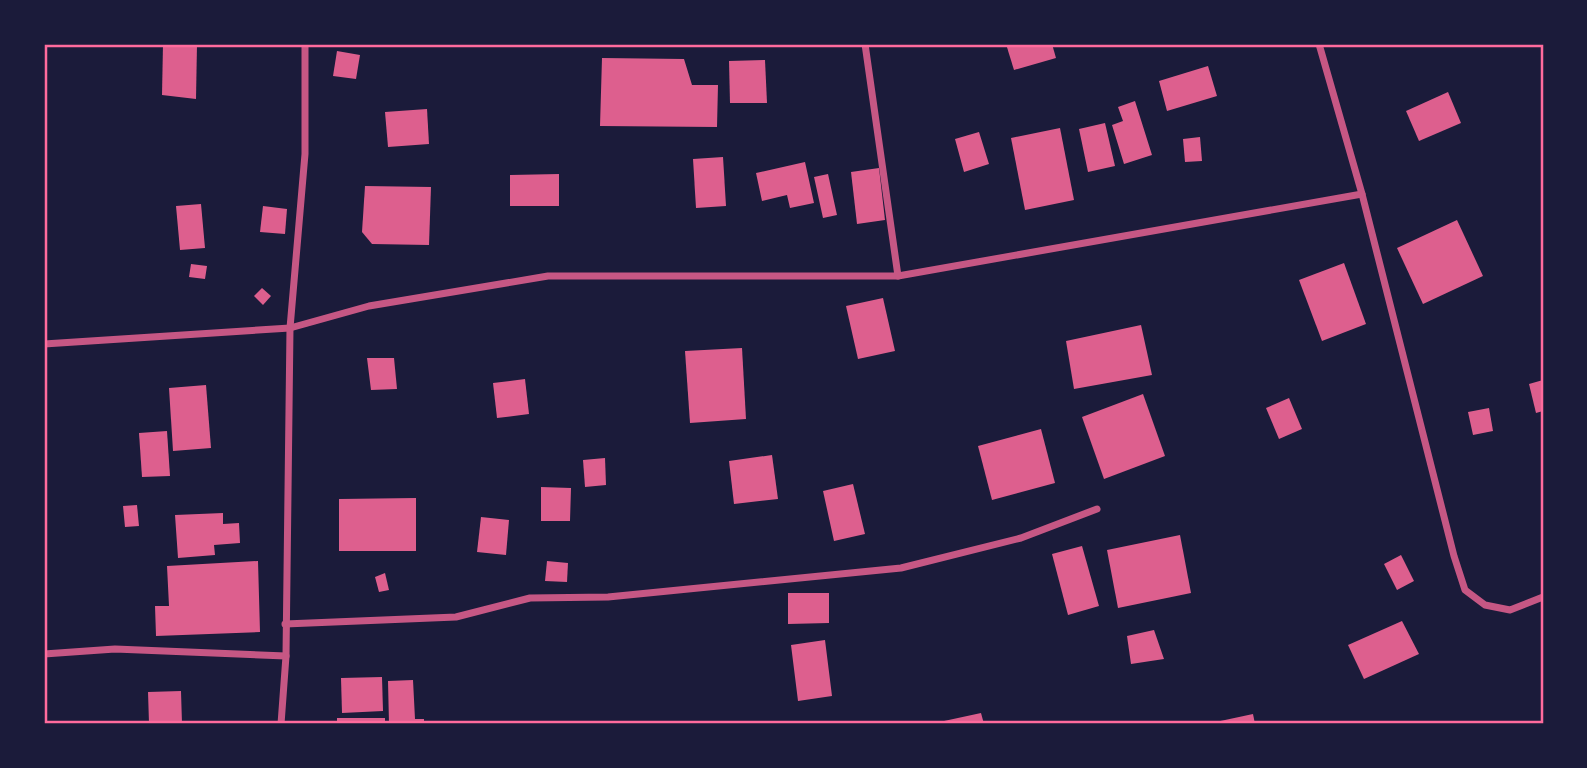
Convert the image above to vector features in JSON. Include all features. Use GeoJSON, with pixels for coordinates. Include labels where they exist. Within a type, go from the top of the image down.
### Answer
{"type":"FeatureCollection","features":[{"type":"Feature","properties":{"kind":"street"},"geometry":{"type":"LineString","coordinates":[[281,724],[286,656],[290,328],[305,154],[305,44]]}},
{"type":"Feature","properties":{"kind":"street"},"geometry":{"type":"LineString","coordinates":[[865,44],[898,276]]}},
{"type":"Feature","properties":{"kind":"street"},"geometry":{"type":"LineString","coordinates":[[1319,44],[1362,194],[1465,590],[1485,605],[1510,610],[1543,597]]}},
{"type":"Feature","properties":{"kind":"street"},"geometry":{"type":"LineString","coordinates":[[44,344],[290,328],[369,306],[548,276],[898,276],[1362,194]]}},
{"type":"Feature","properties":{"kind":"street"},"geometry":{"type":"LineString","coordinates":[[285,624],[456,617],[530,598],[608,597],[901,568],[1021,538],[1097,509]]}},
{"type":"Feature","properties":{"kind":"street"},"geometry":{"type":"LineString","coordinates":[[44,654],[116,649],[286,656]]}},
{"type":"Feature","properties":{"kind":"building"},"geometry":{"type":"Polygon","coordinates":[[[163,44],[197,44],[196,99],[162,95],[163,44]]]}},
{"type":"Feature","properties":{"kind":"building"},"geometry":{"type":"Polygon","coordinates":[[[1006,44],[1052,44],[1056,58],[1014,70],[1006,44]]]}},
{"type":"Feature","properties":{"kind":"building"},"geometry":{"type":"Polygon","coordinates":[[[337,51],[360,55],[356,79],[333,76],[337,51]]]}},
{"type":"Feature","properties":{"kind":"building"},"geometry":{"type":"Polygon","coordinates":[[[602,58],[684,59],[692,85],[718,85],[717,127],[600,126],[602,58]]]}},
{"type":"Feature","properties":{"kind":"building"},"geometry":{"type":"Polygon","coordinates":[[[765,60],[767,103],[730,103],[729,61],[765,60]]]}},
{"type":"Feature","properties":{"kind":"building"},"geometry":{"type":"Polygon","coordinates":[[[1208,66],[1217,96],[1167,111],[1159,81],[1208,66]]]}},
{"type":"Feature","properties":{"kind":"building"},"geometry":{"type":"Polygon","coordinates":[[[1448,92],[1461,123],[1419,141],[1406,111],[1448,92]]]}},
{"type":"Feature","properties":{"kind":"building"},"geometry":{"type":"Polygon","coordinates":[[[1135,101],[1152,155],[1124,164],[1112,125],[1123,121],[1118,107],[1135,101]]]}},
{"type":"Feature","properties":{"kind":"building"},"geometry":{"type":"Polygon","coordinates":[[[427,109],[429,144],[388,147],[385,112],[427,109]]]}},
{"type":"Feature","properties":{"kind":"building"},"geometry":{"type":"Polygon","coordinates":[[[1105,123],[1115,166],[1088,172],[1079,129],[1105,123]]]}},
{"type":"Feature","properties":{"kind":"building"},"geometry":{"type":"Polygon","coordinates":[[[1060,128],[1074,200],[1025,210],[1011,138],[1060,128]]]}},
{"type":"Feature","properties":{"kind":"building"},"geometry":{"type":"Polygon","coordinates":[[[979,132],[989,164],[964,172],[955,139],[979,132]]]}},
{"type":"Feature","properties":{"kind":"building"},"geometry":{"type":"Polygon","coordinates":[[[1200,137],[1202,161],[1185,162],[1183,139],[1200,137]]]}},
{"type":"Feature","properties":{"kind":"building"},"geometry":{"type":"Polygon","coordinates":[[[723,157],[726,206],[696,208],[693,159],[723,157]]]}},
{"type":"Feature","properties":{"kind":"building"},"geometry":{"type":"Polygon","coordinates":[[[805,162],[814,203],[790,208],[787,195],[762,201],[756,173],[805,162]]]}},
{"type":"Feature","properties":{"kind":"building"},"geometry":{"type":"Polygon","coordinates":[[[879,168],[885,220],[857,224],[851,172],[879,168]]]}},
{"type":"Feature","properties":{"kind":"building"},"geometry":{"type":"Polygon","coordinates":[[[559,174],[559,206],[510,206],[510,175],[559,174]]]}},
{"type":"Feature","properties":{"kind":"building"},"geometry":{"type":"Polygon","coordinates":[[[828,174],[837,215],[823,218],[814,177],[828,174]]]}},
{"type":"Feature","properties":{"kind":"building"},"geometry":{"type":"Polygon","coordinates":[[[365,186],[431,187],[429,245],[372,244],[362,232],[365,186]]]}},
{"type":"Feature","properties":{"kind":"building"},"geometry":{"type":"Polygon","coordinates":[[[201,204],[205,248],[180,250],[176,206],[201,204]]]}},
{"type":"Feature","properties":{"kind":"building"},"geometry":{"type":"Polygon","coordinates":[[[263,206],[287,209],[285,234],[260,232],[263,206]]]}},
{"type":"Feature","properties":{"kind":"building"},"geometry":{"type":"Polygon","coordinates":[[[1457,220],[1483,276],[1423,304],[1397,248],[1457,220]]]}},
{"type":"Feature","properties":{"kind":"building"},"geometry":{"type":"Polygon","coordinates":[[[1344,263],[1366,324],[1322,341],[1299,280],[1344,263]]]}},
{"type":"Feature","properties":{"kind":"building"},"geometry":{"type":"Polygon","coordinates":[[[191,264],[207,266],[205,279],[189,277],[191,264]]]}},
{"type":"Feature","properties":{"kind":"building"},"geometry":{"type":"Polygon","coordinates":[[[262,288],[271,296],[263,305],[254,296],[262,288]]]}},
{"type":"Feature","properties":{"kind":"building"},"geometry":{"type":"Polygon","coordinates":[[[883,298],[895,351],[858,359],[846,306],[883,298]]]}},
{"type":"Feature","properties":{"kind":"building"},"geometry":{"type":"Polygon","coordinates":[[[1141,325],[1152,375],[1074,389],[1066,341],[1141,325]]]}},
{"type":"Feature","properties":{"kind":"building"},"geometry":{"type":"Polygon","coordinates":[[[742,348],[746,419],[690,423],[685,351],[742,348]]]}},
{"type":"Feature","properties":{"kind":"building"},"geometry":{"type":"Polygon","coordinates":[[[367,358],[394,358],[397,389],[371,390],[367,358]]]}},
{"type":"Feature","properties":{"kind":"building"},"geometry":{"type":"Polygon","coordinates":[[[525,379],[529,414],[497,418],[493,383],[525,379]]]}},
{"type":"Feature","properties":{"kind":"building"},"geometry":{"type":"Polygon","coordinates":[[[1543,380],[1543,411],[1536,413],[1529,384],[1543,380]]]}},
{"type":"Feature","properties":{"kind":"building"},"geometry":{"type":"Polygon","coordinates":[[[206,385],[211,448],[173,451],[169,388],[206,385]]]}},
{"type":"Feature","properties":{"kind":"building"},"geometry":{"type":"Polygon","coordinates":[[[1143,394],[1165,456],[1104,479],[1082,417],[1143,394]]]}},
{"type":"Feature","properties":{"kind":"building"},"geometry":{"type":"Polygon","coordinates":[[[1289,398],[1302,429],[1279,439],[1266,408],[1289,398]]]}},
{"type":"Feature","properties":{"kind":"building"},"geometry":{"type":"Polygon","coordinates":[[[1489,408],[1493,431],[1473,435],[1468,412],[1489,408]]]}},
{"type":"Feature","properties":{"kind":"building"},"geometry":{"type":"Polygon","coordinates":[[[1041,429],[1055,483],[992,500],[978,446],[1041,429]]]}},
{"type":"Feature","properties":{"kind":"building"},"geometry":{"type":"Polygon","coordinates":[[[167,431],[170,476],[142,477],[139,433],[167,431]]]}},
{"type":"Feature","properties":{"kind":"building"},"geometry":{"type":"Polygon","coordinates":[[[772,455],[778,499],[734,504],[729,461],[772,455]]]}},
{"type":"Feature","properties":{"kind":"building"},"geometry":{"type":"Polygon","coordinates":[[[605,458],[606,485],[585,487],[583,460],[605,458]]]}},
{"type":"Feature","properties":{"kind":"building"},"geometry":{"type":"Polygon","coordinates":[[[853,484],[865,534],[834,541],[823,491],[853,484]]]}},
{"type":"Feature","properties":{"kind":"building"},"geometry":{"type":"Polygon","coordinates":[[[541,487],[571,488],[570,521],[541,521],[541,487]]]}},
{"type":"Feature","properties":{"kind":"building"},"geometry":{"type":"Polygon","coordinates":[[[416,498],[416,551],[339,551],[339,499],[416,498]]]}},
{"type":"Feature","properties":{"kind":"building"},"geometry":{"type":"Polygon","coordinates":[[[137,505],[139,526],[125,527],[123,506],[137,505]]]}},
{"type":"Feature","properties":{"kind":"building"},"geometry":{"type":"Polygon","coordinates":[[[223,513],[223,524],[239,523],[240,543],[214,545],[215,555],[178,558],[175,515],[223,513]]]}},
{"type":"Feature","properties":{"kind":"building"},"geometry":{"type":"Polygon","coordinates":[[[481,517],[509,520],[506,555],[477,552],[481,517]]]}},
{"type":"Feature","properties":{"kind":"building"},"geometry":{"type":"Polygon","coordinates":[[[1180,535],[1191,593],[1118,608],[1107,550],[1180,535]]]}},
{"type":"Feature","properties":{"kind":"building"},"geometry":{"type":"Polygon","coordinates":[[[1082,546],[1099,606],[1068,615],[1052,554],[1082,546]]]}},
{"type":"Feature","properties":{"kind":"building"},"geometry":{"type":"Polygon","coordinates":[[[1401,555],[1414,581],[1397,590],[1384,564],[1401,555]]]}},
{"type":"Feature","properties":{"kind":"building"},"geometry":{"type":"Polygon","coordinates":[[[258,561],[260,632],[156,636],[155,606],[169,606],[167,566],[258,561]]]}},
{"type":"Feature","properties":{"kind":"building"},"geometry":{"type":"Polygon","coordinates":[[[547,561],[568,563],[567,582],[545,581],[547,561]]]}},
{"type":"Feature","properties":{"kind":"building"},"geometry":{"type":"Polygon","coordinates":[[[385,573],[389,590],[379,592],[375,577],[385,573]]]}},
{"type":"Feature","properties":{"kind":"building"},"geometry":{"type":"Polygon","coordinates":[[[788,593],[829,593],[829,623],[788,624],[788,593]]]}},
{"type":"Feature","properties":{"kind":"building"},"geometry":{"type":"Polygon","coordinates":[[[1402,621],[1419,654],[1364,679],[1348,645],[1402,621]]]}},
{"type":"Feature","properties":{"kind":"building"},"geometry":{"type":"Polygon","coordinates":[[[1154,630],[1164,659],[1131,664],[1127,636],[1154,630]]]}},
{"type":"Feature","properties":{"kind":"building"},"geometry":{"type":"Polygon","coordinates":[[[825,640],[832,696],[798,701],[791,645],[825,640]]]}},
{"type":"Feature","properties":{"kind":"building"},"geometry":{"type":"Polygon","coordinates":[[[382,677],[383,711],[342,713],[341,678],[382,677]]]}},
{"type":"Feature","properties":{"kind":"building"},"geometry":{"type":"Polygon","coordinates":[[[413,680],[415,719],[424,719],[424,724],[389,724],[388,681],[413,680]]]}},
{"type":"Feature","properties":{"kind":"building"},"geometry":{"type":"Polygon","coordinates":[[[181,691],[182,724],[149,724],[148,692],[181,691]]]}},
{"type":"Feature","properties":{"kind":"building"},"geometry":{"type":"Polygon","coordinates":[[[981,713],[984,724],[944,724],[944,721],[981,713]]]}},
{"type":"Feature","properties":{"kind":"building"},"geometry":{"type":"Polygon","coordinates":[[[1253,714],[1255,724],[1211,724],[1211,723],[1253,714]]]}},
{"type":"Feature","properties":{"kind":"building"},"geometry":{"type":"Polygon","coordinates":[[[337,718],[385,718],[385,724],[337,724],[337,718]]]}}]}
